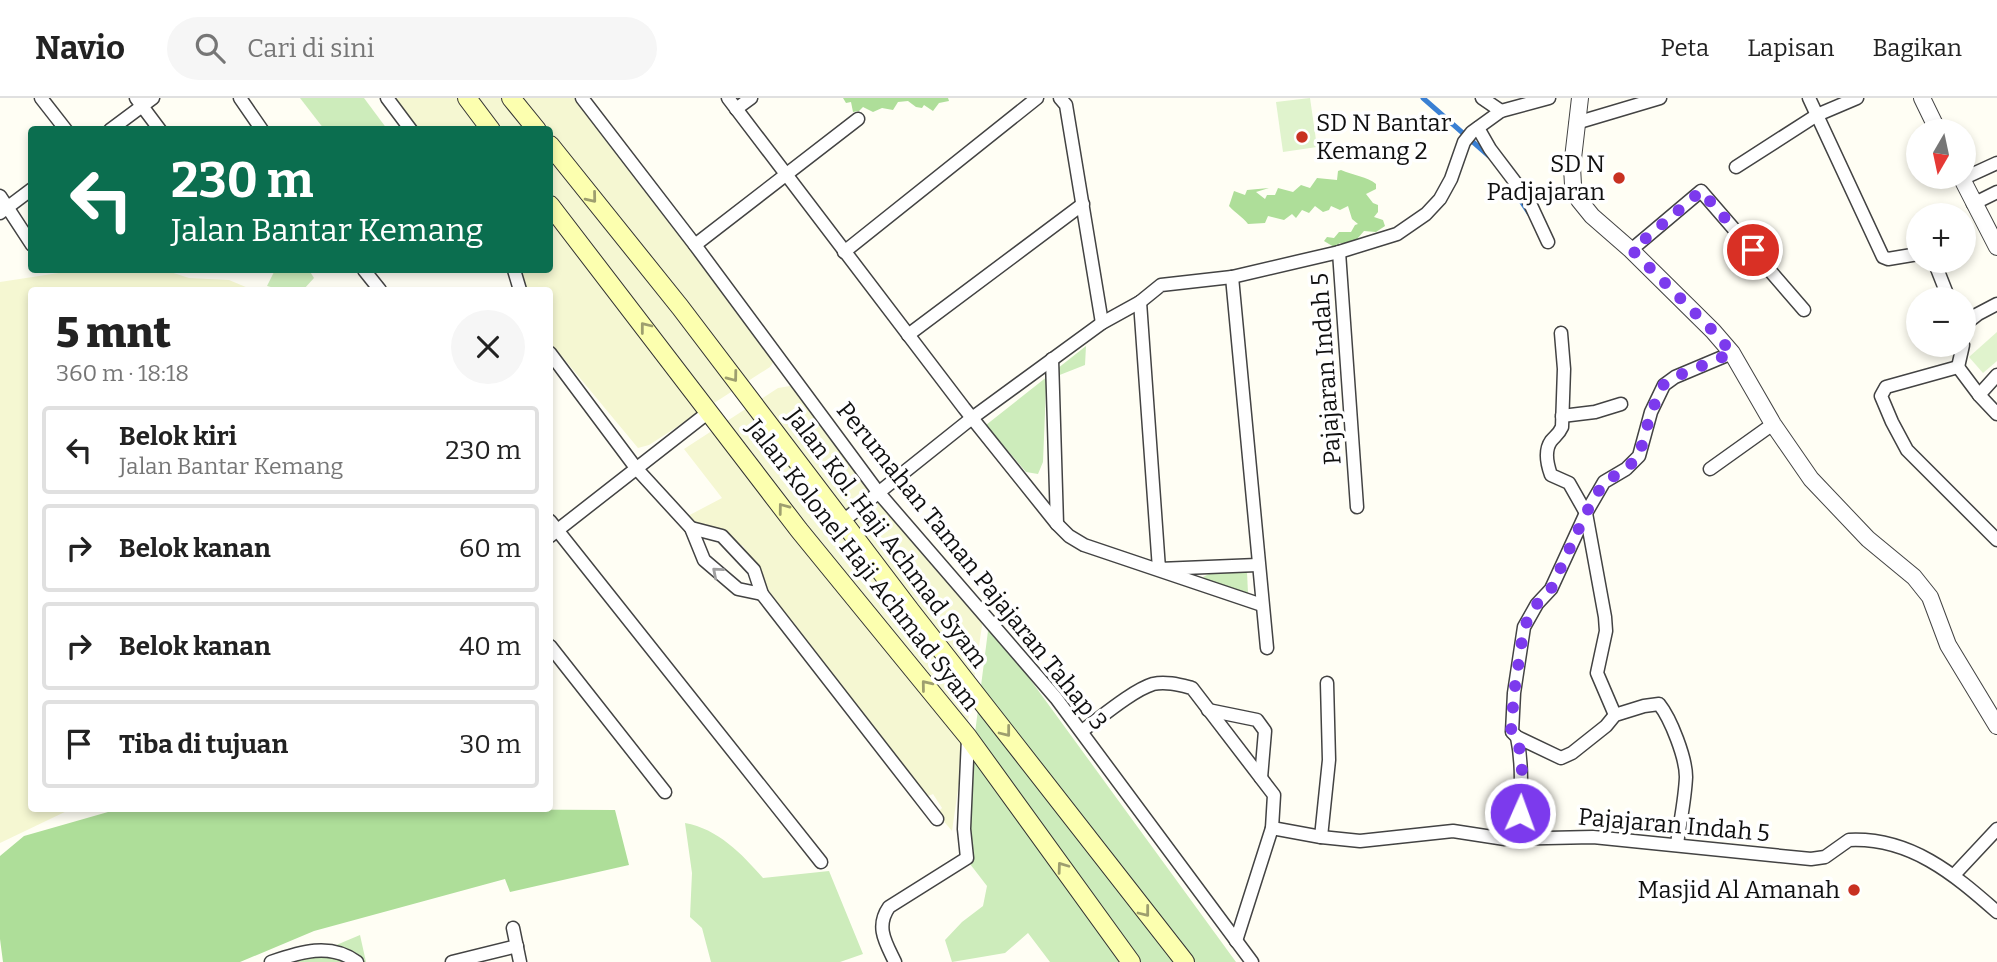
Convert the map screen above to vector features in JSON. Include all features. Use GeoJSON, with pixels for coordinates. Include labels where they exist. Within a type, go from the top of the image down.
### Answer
{"type":"FeatureCollection","features":[{"type":"Feature","properties":{"kind":"main road"},"geometry":{"type":"LineString","coordinates":[[467,98],[488,126]]}},
{"type":"Feature","properties":{"kind":"main road"},"geometry":{"type":"LineString","coordinates":[[511,98],[534,126]]}},
{"type":"Feature","properties":{"kind":"main road","name":"Jalan Kol. Haji Achmad Syam"},"geometry":{"type":"LineString","coordinates":[[553,149],[680,307],[1185,962]]}},
{"type":"Feature","properties":{"kind":"main road","name":"Jalan Kolonel Haji Achmad Syam"},"geometry":{"type":"LineString","coordinates":[[553,209],[799,530],[968,737],[1131,962]]}},
{"type":"Feature","properties":{"kind":"street"},"geometry":{"type":"LineString","coordinates":[[41,98],[63,126]]}},
{"type":"Feature","properties":{"kind":"street"},"geometry":{"type":"LineString","coordinates":[[240,98],[259,126]]}},
{"type":"Feature","properties":{"kind":"street"},"geometry":{"type":"LineString","coordinates":[[387,98],[408,126]]}},
{"type":"Feature","properties":{"kind":"street","name":"Perumahan Taman Pajajaran Tahap 3"},"geometry":{"type":"LineString","coordinates":[[582,98],[878,492],[1048,688],[1252,962]]}},
{"type":"Feature","properties":{"kind":"street"},"geometry":{"type":"LineString","coordinates":[[728,98],[1056,524],[1084,545],[1262,605]]}},
{"type":"Feature","properties":{"kind":"street"},"geometry":{"type":"LineString","coordinates":[[736,109],[751,98]]}},
{"type":"Feature","properties":{"kind":"street"},"geometry":{"type":"LineString","coordinates":[[845,252],[1037,98]]}},
{"type":"Feature","properties":{"kind":"street"},"geometry":{"type":"LineString","coordinates":[[1060,98],[1066,105],[1102,323]]}},
{"type":"Feature","properties":{"kind":"street"},"geometry":{"type":"LineString","coordinates":[[1482,98],[1501,111]]}},
{"type":"Feature","properties":{"kind":"street"},"geometry":{"type":"LineString","coordinates":[[1548,242],[1528,199],[1490,149],[1471,134],[1501,111],[1549,98]]}},
{"type":"Feature","properties":{"kind":"street"},"geometry":{"type":"LineString","coordinates":[[1580,98],[1572,167],[1573,185],[1579,200],[1592,216],[1632,250],[1713,331],[1732,353],[1773,424],[1811,479],[1868,539],[1914,577],[1930,597],[1948,645],[1991,702],[1997,726]]}},
{"type":"Feature","properties":{"kind":"street"},"geometry":{"type":"LineString","coordinates":[[1576,123],[1660,98]]}},
{"type":"Feature","properties":{"kind":"street"},"geometry":{"type":"LineString","coordinates":[[1809,98],[1884,257],[1888,259],[1906,256]]}},
{"type":"Feature","properties":{"kind":"street"},"geometry":{"type":"LineString","coordinates":[[1736,167],[1817,115],[1857,98]]}},
{"type":"Feature","properties":{"kind":"street"},"geometry":{"type":"LineString","coordinates":[[1922,98],[1932,119]]}},
{"type":"Feature","properties":{"kind":"street"},"geometry":{"type":"LineString","coordinates":[[115,126],[144,101],[158,126]]}},
{"type":"Feature","properties":{"kind":"street"},"geometry":{"type":"LineString","coordinates":[[695,245],[858,119]]}},
{"type":"Feature","properties":{"kind":"street","name":"Pajajaran Indah 5"},"geometry":{"type":"LineString","coordinates":[[1357,507],[1339,252],[1397,234],[1426,214],[1440,199],[1471,134]]}},
{"type":"Feature","properties":{"kind":"street"},"geometry":{"type":"LineString","coordinates":[[1976,172],[1997,163]]}},
{"type":"Feature","properties":{"kind":"street"},"geometry":{"type":"LineString","coordinates":[[28,191],[3,205],[28,239]]}},
{"type":"Feature","properties":{"kind":"street"},"geometry":{"type":"LineString","coordinates":[[1632,250],[1701,191],[1804,310]]}},
{"type":"Feature","properties":{"kind":"street"},"geometry":{"type":"LineString","coordinates":[[1975,203],[1997,192]]}},
{"type":"Feature","properties":{"kind":"street"},"geometry":{"type":"LineString","coordinates":[[908,335],[1083,204]]}},
{"type":"Feature","properties":{"kind":"street"},"geometry":{"type":"LineString","coordinates":[[1976,209],[1997,247]]}},
{"type":"Feature","properties":{"kind":"street"},"geometry":{"type":"LineString","coordinates":[[843,521],[972,418],[1102,323],[1140,302],[1161,285],[1232,277],[1339,252]]}},
{"type":"Feature","properties":{"kind":"street"},"geometry":{"type":"LineString","coordinates":[[366,273],[378,287]]}},
{"type":"Feature","properties":{"kind":"street"},"geometry":{"type":"LineString","coordinates":[[1232,277],[1257,565],[1267,648]]}},
{"type":"Feature","properties":{"kind":"street"},"geometry":{"type":"LineString","coordinates":[[1140,302],[1159,569]]}},
{"type":"Feature","properties":{"kind":"street"},"geometry":{"type":"LineString","coordinates":[[1976,316],[1997,304]]}},
{"type":"Feature","properties":{"kind":"street"},"geometry":{"type":"LineString","coordinates":[[1561,332],[1564,369],[1562,416],[1559,433],[1550,441],[1547,451],[1549,472],[1569,483],[1586,513],[1606,631],[1597,673],[1615,715]]}},
{"type":"Feature","properties":{"kind":"street"},"geometry":{"type":"LineString","coordinates":[[1677,844],[1686,773],[1667,716],[1656,703],[1615,715],[1606,726],[1573,753],[1561,758],[1511,732],[1513,706],[1524,627],[1537,604],[1551,589],[1586,513],[1604,482],[1626,469],[1639,456],[1651,412],[1664,384],[1732,353]]}},
{"type":"Feature","properties":{"kind":"street"},"geometry":{"type":"LineString","coordinates":[[553,357],[636,468],[691,528],[704,560],[738,589],[762,594]]}},
{"type":"Feature","properties":{"kind":"street"},"geometry":{"type":"LineString","coordinates":[[1960,357],[1958,367],[1997,414]]}},
{"type":"Feature","properties":{"kind":"street"},"geometry":{"type":"LineString","coordinates":[[1052,359],[1056,524]]}},
{"type":"Feature","properties":{"kind":"street"},"geometry":{"type":"LineString","coordinates":[[1958,367],[1886,387],[1881,396],[1908,450],[1997,540]]}},
{"type":"Feature","properties":{"kind":"street"},"geometry":{"type":"LineString","coordinates":[[1979,395],[1997,375]]}},
{"type":"Feature","properties":{"kind":"street"},"geometry":{"type":"LineString","coordinates":[[1562,416],[1595,412],[1621,404]]}},
{"type":"Feature","properties":{"kind":"street"},"geometry":{"type":"LineString","coordinates":[[553,528],[710,411]]}},
{"type":"Feature","properties":{"kind":"street"},"geometry":{"type":"LineString","coordinates":[[1710,469],[1773,424]]}},
{"type":"Feature","properties":{"kind":"street"},"geometry":{"type":"LineString","coordinates":[[691,528],[722,536],[754,570],[762,594],[937,819]]}},
{"type":"Feature","properties":{"kind":"street"},"geometry":{"type":"LineString","coordinates":[[553,530],[821,862]]}},
{"type":"Feature","properties":{"kind":"street"},"geometry":{"type":"LineString","coordinates":[[1159,569],[1257,565]]}},
{"type":"Feature","properties":{"kind":"street"},"geometry":{"type":"LineString","coordinates":[[553,650],[665,792]]}},
{"type":"Feature","properties":{"kind":"street"},"geometry":{"type":"LineString","coordinates":[[1082,731],[1143,688],[1167,683],[1192,688],[1274,795],[1272,828],[1236,940]]}},
{"type":"Feature","properties":{"kind":"street"},"geometry":{"type":"LineString","coordinates":[[1321,837],[1329,760],[1328,683]]}},
{"type":"Feature","properties":{"kind":"street"},"geometry":{"type":"LineString","coordinates":[[1208,710],[1257,720],[1262,724],[1265,732],[1261,778]]}},
{"type":"Feature","properties":{"kind":"street"},"geometry":{"type":"LineString","coordinates":[[895,962],[883,938],[881,926],[889,907],[967,858],[964,830],[968,737]]}},
{"type":"Feature","properties":{"kind":"street"},"geometry":{"type":"LineString","coordinates":[[1517,737],[1521,788],[1518,839]]}},
{"type":"Feature","properties":{"kind":"street","name":"Pajajaran Indah 5"},"geometry":{"type":"LineString","coordinates":[[1272,828],[1321,837],[1377,840],[1454,831],[1494,838],[1593,837],[1819,859],[1843,842],[1856,839],[1905,847],[1954,875],[1997,912]]}},
{"type":"Feature","properties":{"kind":"street"},"geometry":{"type":"LineString","coordinates":[[1954,875],[1997,829]]}},
{"type":"Feature","properties":{"kind":"street"},"geometry":{"type":"LineString","coordinates":[[513,928],[520,962]]}},
{"type":"Feature","properties":{"kind":"street"},"geometry":{"type":"LineString","coordinates":[[452,962],[517,946]]}},
{"type":"Feature","properties":{"kind":"street"},"geometry":{"type":"LineString","coordinates":[[271,962],[299,952],[331,950],[347,955],[357,962]]}},
{"type":"Feature","properties":{"kind":"green space"},"geometry":{"type":"Polygon","coordinates":[[[300,98],[364,98],[385,126],[322,126],[300,98]]]}},
{"type":"Feature","properties":{"kind":"green space"},"geometry":{"type":"Polygon","coordinates":[[[389,98],[574,98],[772,351],[774,361],[770,367],[649,445],[638,448],[553,346],[553,287],[516,287],[513,273],[553,273],[553,126],[410,126],[389,98]]]}},
{"type":"Feature","properties":{"kind":"green space"},"geometry":{"type":"Polygon","coordinates":[[[843,98],[948,98],[949,101],[939,103],[933,111],[924,105],[922,108],[916,107],[908,101],[898,102],[893,110],[882,108],[873,112],[863,107],[853,112],[851,102],[846,103],[843,98]]]}},
{"type":"Feature","properties":{"kind":"green space"},"geometry":{"type":"Polygon","coordinates":[[[1310,98],[1317,147],[1283,152],[1276,102],[1310,98]]]}},
{"type":"Feature","properties":{"kind":"green space"},"geometry":{"type":"Polygon","coordinates":[[[1338,171],[1376,184],[1376,189],[1366,194],[1378,205],[1378,212],[1374,217],[1383,220],[1385,226],[1376,232],[1364,231],[1351,246],[1340,243],[1334,247],[1324,241],[1327,237],[1334,238],[1339,232],[1351,232],[1358,224],[1352,219],[1348,206],[1340,210],[1331,206],[1323,212],[1315,206],[1309,213],[1302,210],[1296,218],[1292,214],[1284,220],[1268,216],[1265,223],[1248,224],[1229,206],[1234,191],[1245,195],[1247,190],[1269,188],[1256,192],[1265,199],[1267,195],[1275,195],[1278,188],[1293,192],[1301,185],[1310,188],[1317,178],[1337,180],[1338,171]]]}},
{"type":"Feature","properties":{"kind":"green space"},"geometry":{"type":"Polygon","coordinates":[[[58,273],[173,273],[189,278],[229,280],[246,287],[28,287],[28,812],[65,812],[0,843],[0,282],[58,273]]]}},
{"type":"Feature","properties":{"kind":"green space"},"geometry":{"type":"Polygon","coordinates":[[[274,273],[311,273],[314,278],[306,287],[267,286],[274,273]]]}},
{"type":"Feature","properties":{"kind":"green space"},"geometry":{"type":"Polygon","coordinates":[[[1997,332],[1997,361],[1983,373],[1969,357],[1976,357],[1976,351],[1997,332]]]}},
{"type":"Feature","properties":{"kind":"green space"},"geometry":{"type":"Polygon","coordinates":[[[1086,346],[1085,365],[1052,378],[1046,388],[1043,462],[1038,474],[1026,472],[986,425],[1086,346]]]}},
{"type":"Feature","properties":{"kind":"green space"},"geometry":{"type":"Polygon","coordinates":[[[790,386],[799,391],[983,619],[952,831],[937,813],[942,808],[933,794],[924,798],[774,599],[743,546],[684,518],[722,498],[684,449],[778,388],[790,386]]]}},
{"type":"Feature","properties":{"kind":"green space"},"geometry":{"type":"Polygon","coordinates":[[[1247,572],[1248,593],[1243,597],[1203,577],[1211,573],[1247,572]]]}},
{"type":"Feature","properties":{"kind":"green space"},"geometry":{"type":"Polygon","coordinates":[[[989,623],[1236,962],[1050,962],[1028,933],[1005,953],[952,962],[945,940],[983,906],[987,886],[960,851],[989,623]]]}},
{"type":"Feature","properties":{"kind":"green space"},"geometry":{"type":"Polygon","coordinates":[[[615,810],[629,865],[510,892],[505,879],[314,931],[240,962],[3,962],[0,939],[0,856],[24,836],[108,812],[615,810]]]}},
{"type":"Feature","properties":{"kind":"green space"},"geometry":{"type":"Polygon","coordinates":[[[685,823],[718,836],[763,878],[829,871],[863,954],[840,962],[711,962],[702,928],[690,917],[692,873],[685,823]]]}},
{"type":"Feature","properties":{"kind":"green space"},"geometry":{"type":"Polygon","coordinates":[[[360,935],[366,962],[296,962],[360,935]]]}},
{"type":"Feature","properties":{"kind":"waterway"},"geometry":{"type":"LineString","coordinates":[[1423,98],[1489,156]]}},
{"type":"Feature","properties":{"kind":"waterway"},"geometry":{"type":"LineString","coordinates":[[1513,189],[1529,213]]}},
{"type":"Feature","properties":{"kind":"place","name":"SD N Bantar Kemang 2"},"geometry":{"type":"Point","coordinates":[1302,137]}},
{"type":"Feature","properties":{"kind":"place","name":"SD N Padjajaran"},"geometry":{"type":"Point","coordinates":[1619,178]}},
{"type":"Feature","properties":{"kind":"place","name":"Masjid Al Amanah"},"geometry":{"type":"Point","coordinates":[1854,890]}},
{"type":"Feature","properties":{"kind":"route"},"geometry":{"type":"LineString","coordinates":[[1520,813],[1520,753],[1517,737],[1511,732],[1524,627],[1537,604],[1551,589],[1586,513],[1604,482],[1626,469],[1639,456],[1651,412],[1664,384],[1732,353],[1632,250],[1701,191],[1753,250]]}}]}
